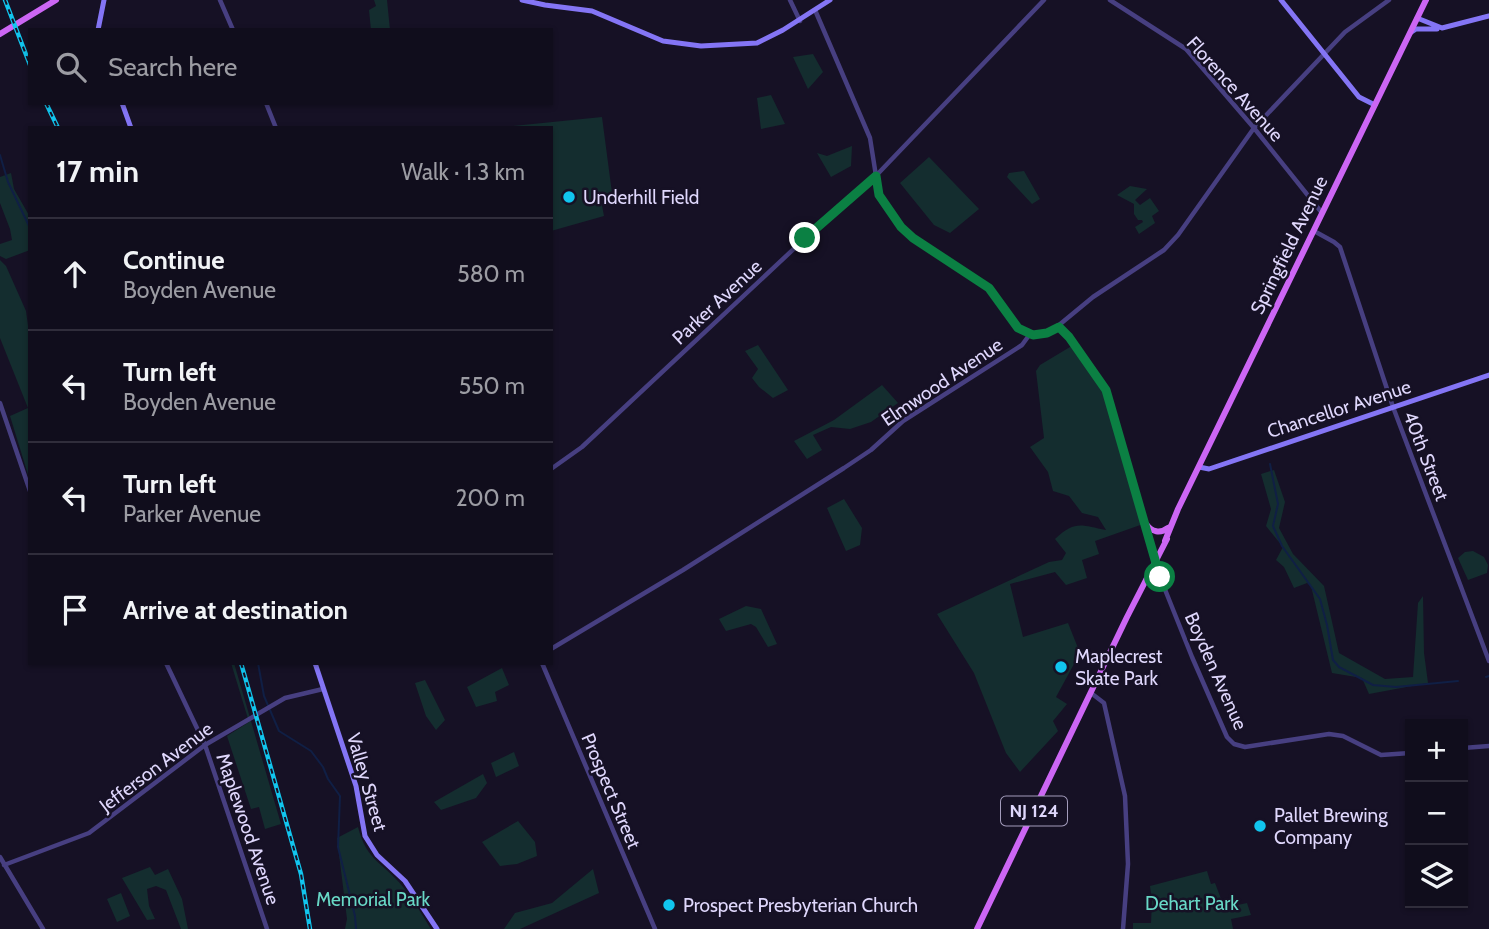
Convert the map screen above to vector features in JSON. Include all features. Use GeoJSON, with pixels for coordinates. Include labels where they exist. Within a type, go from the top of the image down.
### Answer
{"type":"FeatureCollection","features":[{"type":"Feature","properties":{"kind":"main road"},"geometry":{"type":"LineString","coordinates":[[0,34],[56,0]]}},
{"type":"Feature","properties":{"kind":"main road"},"geometry":{"type":"LineString","coordinates":[[98,28],[104,0]]}},
{"type":"Feature","properties":{"kind":"main road"},"geometry":{"type":"LineString","coordinates":[[522,0],[592,11],[663,41],[684,45],[751,44],[771,37],[800,21],[830,0]]}},
{"type":"Feature","properties":{"kind":"main road"},"geometry":{"type":"LineString","coordinates":[[1281,0],[1359,97],[1375,105]]}},
{"type":"Feature","properties":{"kind":"main road","name":"Springfield Avenue"},"geometry":{"type":"LineString","coordinates":[[1165,541],[1426,0]]}},
{"type":"Feature","properties":{"kind":"main road"},"geometry":{"type":"LineString","coordinates":[[1410,33],[1416,29],[1440,28],[1489,16]]}},
{"type":"Feature","properties":{"kind":"main road"},"geometry":{"type":"LineString","coordinates":[[1417,18],[1440,28]]}},
{"type":"Feature","properties":{"kind":"main road"},"geometry":{"type":"LineString","coordinates":[[123,105],[130,126]]}},
{"type":"Feature","properties":{"kind":"main road","name":"Chancellor Avenue"},"geometry":{"type":"LineString","coordinates":[[1199,467],[1209,469],[1489,375]]}},
{"type":"Feature","properties":{"kind":"main road","name":"Springfield Avenue"},"geometry":{"type":"LineString","coordinates":[[977,929],[1155,559],[1174,525],[1181,505]]}},
{"type":"Feature","properties":{"kind":"main road"},"geometry":{"type":"LineString","coordinates":[[1146,524],[1150,529],[1159,532],[1171,524]]}},
{"type":"Feature","properties":{"kind":"main road","name":"Valley Street"},"geometry":{"type":"LineString","coordinates":[[316,665],[356,786],[365,836],[377,855],[405,880],[437,929]]}},
{"type":"Feature","properties":{"kind":"street"},"geometry":{"type":"LineString","coordinates":[[220,0],[232,28]]}},
{"type":"Feature","properties":{"kind":"street"},"geometry":{"type":"LineString","coordinates":[[790,0],[800,21]]}},
{"type":"Feature","properties":{"kind":"street","name":"Parker Avenue"},"geometry":{"type":"LineString","coordinates":[[553,468],[582,447],[830,215],[876,176],[1044,0]]}},
{"type":"Feature","properties":{"kind":"street","name":"Florence Avenue"},"geometry":{"type":"LineString","coordinates":[[1111,0],[1186,49],[1254,128],[1322,214]]}},
{"type":"Feature","properties":{"kind":"street","name":"Elmwood Avenue"},"geometry":{"type":"LineString","coordinates":[[553,648],[844,468],[871,450],[911,415],[1022,345],[1030,334],[1047,333],[1059,327],[1093,296],[1169,245],[1254,128],[1345,32],[1389,0]]}},
{"type":"Feature","properties":{"kind":"street"},"geometry":{"type":"LineString","coordinates":[[816,10],[870,138],[879,195],[901,227],[913,238],[989,288],[1015,324],[1030,334]]}},
{"type":"Feature","properties":{"kind":"street"},"geometry":{"type":"LineString","coordinates":[[266,105],[275,126]]}},
{"type":"Feature","properties":{"kind":"street","name":"40th Street"},"geometry":{"type":"LineString","coordinates":[[1314,231],[1340,247],[1393,407],[1489,661]]}},
{"type":"Feature","properties":{"kind":"street","name":"Boyden Avenue"},"geometry":{"type":"LineString","coordinates":[[1059,327],[1106,390],[1155,559],[1192,657],[1227,737],[1234,744],[1245,747],[1329,734],[1343,736],[1381,755],[1405,753]]}},
{"type":"Feature","properties":{"kind":"street"},"geometry":{"type":"LineString","coordinates":[[0,403],[28,485]]}},
{"type":"Feature","properties":{"kind":"street","name":"Maplewood Avenue"},"geometry":{"type":"LineString","coordinates":[[167,665],[205,745],[267,929]]}},
{"type":"Feature","properties":{"kind":"street","name":"Prospect Street"},"geometry":{"type":"LineString","coordinates":[[543,665],[655,929]]}},
{"type":"Feature","properties":{"kind":"street","name":"Jefferson Avenue"},"geometry":{"type":"LineString","coordinates":[[4,865],[89,833],[205,745],[288,697],[323,689]]}},
{"type":"Feature","properties":{"kind":"street"},"geometry":{"type":"LineString","coordinates":[[1091,693],[1102,700],[1125,796],[1128,864],[1123,929]]}},
{"type":"Feature","properties":{"kind":"street"},"geometry":{"type":"LineString","coordinates":[[1468,748],[1489,746]]}},
{"type":"Feature","properties":{"kind":"street"},"geometry":{"type":"LineString","coordinates":[[0,857],[43,929]]}},
{"type":"Feature","properties":{"kind":"green space"},"geometry":{"type":"Polygon","coordinates":[[[374,0],[387,0],[390,28],[371,28],[369,10],[376,6],[374,0]]]}},
{"type":"Feature","properties":{"kind":"green space"},"geometry":{"type":"Polygon","coordinates":[[[813,54],[823,72],[808,89],[793,57],[813,54]]]}},
{"type":"Feature","properties":{"kind":"green space"},"geometry":{"type":"Polygon","coordinates":[[[771,95],[785,124],[761,129],[757,98],[771,95]]]}},
{"type":"Feature","properties":{"kind":"green space"},"geometry":{"type":"Polygon","coordinates":[[[602,117],[612,193],[600,195],[604,216],[553,230],[553,126],[512,126],[602,117]]]}},
{"type":"Feature","properties":{"kind":"green space"},"geometry":{"type":"Polygon","coordinates":[[[852,146],[851,166],[831,177],[817,153],[827,156],[852,146]]]}},
{"type":"Feature","properties":{"kind":"green space"},"geometry":{"type":"Polygon","coordinates":[[[929,157],[979,209],[950,233],[934,225],[900,183],[929,157]]]}},
{"type":"Feature","properties":{"kind":"green space"},"geometry":{"type":"Polygon","coordinates":[[[1024,171],[1040,199],[1032,204],[1007,177],[1009,173],[1024,171]]]}},
{"type":"Feature","properties":{"kind":"green space"},"geometry":{"type":"Polygon","coordinates":[[[11,173],[14,189],[28,214],[28,251],[6,259],[0,256],[0,244],[12,240],[0,203],[0,177],[11,173]]]}},
{"type":"Feature","properties":{"kind":"green space"},"geometry":{"type":"Polygon","coordinates":[[[1130,186],[1147,189],[1135,200],[1140,205],[1150,198],[1159,211],[1152,216],[1155,223],[1139,234],[1135,227],[1143,222],[1134,214],[1134,204],[1117,195],[1130,186]]]}},
{"type":"Feature","properties":{"kind":"green space"},"geometry":{"type":"Polygon","coordinates":[[[0,260],[6,266],[26,311],[28,408],[0,338],[0,260]]]}},
{"type":"Feature","properties":{"kind":"green space"},"geometry":{"type":"Polygon","coordinates":[[[1075,344],[1102,383],[1146,523],[1095,541],[1099,554],[1082,560],[1087,578],[1066,585],[1055,572],[1010,584],[1023,637],[1068,623],[1080,653],[1056,697],[1067,704],[1053,721],[1058,731],[1020,772],[1006,753],[974,673],[937,614],[1049,562],[1062,560],[1066,553],[1055,539],[1073,526],[1106,530],[1098,517],[1082,513],[1069,496],[1053,491],[1048,472],[1030,447],[1044,438],[1036,371],[1040,365],[1075,344]]]}},
{"type":"Feature","properties":{"kind":"green space"},"geometry":{"type":"Polygon","coordinates":[[[758,345],[788,390],[773,398],[752,378],[758,369],[745,351],[758,345]]]}},
{"type":"Feature","properties":{"kind":"green space"},"geometry":{"type":"Polygon","coordinates":[[[882,385],[898,403],[871,422],[850,429],[831,427],[813,435],[822,450],[807,459],[794,441],[834,420],[882,385]]]}},
{"type":"Feature","properties":{"kind":"green space"},"geometry":{"type":"Polygon","coordinates":[[[28,408],[28,474],[10,416],[28,408]]]}},
{"type":"Feature","properties":{"kind":"green space"},"geometry":{"type":"Polygon","coordinates":[[[1274,470],[1285,502],[1279,528],[1293,554],[1324,586],[1339,653],[1385,679],[1413,677],[1418,603],[1423,596],[1424,653],[1428,683],[1369,694],[1362,678],[1332,673],[1311,586],[1307,583],[1294,588],[1284,567],[1276,560],[1283,547],[1266,526],[1271,509],[1261,474],[1274,470]]]}},
{"type":"Feature","properties":{"kind":"green space"},"geometry":{"type":"Polygon","coordinates":[[[844,499],[862,528],[860,545],[846,551],[827,508],[844,499]]]}},
{"type":"Feature","properties":{"kind":"green space"},"geometry":{"type":"Polygon","coordinates":[[[1473,551],[1484,557],[1488,565],[1487,573],[1468,580],[1458,558],[1465,552],[1473,551]]]}},
{"type":"Feature","properties":{"kind":"green space"},"geometry":{"type":"Polygon","coordinates":[[[746,606],[761,609],[777,644],[768,647],[756,627],[751,624],[726,631],[719,619],[746,606]]]}},
{"type":"Feature","properties":{"kind":"green space"},"geometry":{"type":"Polygon","coordinates":[[[232,665],[235,665],[281,824],[265,829],[259,807],[251,809],[227,736],[249,722],[232,665]]]}},
{"type":"Feature","properties":{"kind":"green space"},"geometry":{"type":"Polygon","coordinates":[[[502,668],[509,685],[495,692],[497,701],[476,707],[467,687],[502,668]]]}},
{"type":"Feature","properties":{"kind":"green space"},"geometry":{"type":"Polygon","coordinates":[[[425,680],[445,720],[436,730],[426,716],[415,683],[425,680]]]}},
{"type":"Feature","properties":{"kind":"green space"},"geometry":{"type":"Polygon","coordinates":[[[514,752],[519,766],[496,777],[491,763],[514,752]]]}},
{"type":"Feature","properties":{"kind":"green space"},"geometry":{"type":"Polygon","coordinates":[[[483,774],[487,783],[476,798],[441,810],[434,802],[483,774]]]}},
{"type":"Feature","properties":{"kind":"green space"},"geometry":{"type":"Polygon","coordinates":[[[518,821],[535,842],[537,856],[517,864],[500,866],[482,842],[518,821]]]}},
{"type":"Feature","properties":{"kind":"green space","name":"Memorial Park"},"geometry":{"type":"Polygon","coordinates":[[[358,827],[371,855],[403,887],[431,929],[345,929],[347,919],[337,838],[358,827]]]}},
{"type":"Feature","properties":{"kind":"green space"},"geometry":{"type":"Polygon","coordinates":[[[150,867],[155,875],[168,869],[182,899],[188,929],[181,929],[166,890],[156,886],[147,889],[149,906],[155,919],[147,920],[122,878],[150,867]]]}},
{"type":"Feature","properties":{"kind":"green space"},"geometry":{"type":"Polygon","coordinates":[[[593,869],[599,893],[520,929],[504,929],[515,913],[552,903],[593,869]]]}},
{"type":"Feature","properties":{"kind":"green space","name":"Dehart Park"},"geometry":{"type":"Polygon","coordinates":[[[1207,871],[1223,904],[1228,907],[1247,903],[1251,915],[1231,919],[1233,929],[1133,929],[1133,923],[1151,923],[1150,886],[1207,871]]]}},
{"type":"Feature","properties":{"kind":"green space"},"geometry":{"type":"Polygon","coordinates":[[[121,893],[130,916],[117,922],[107,899],[121,893]]]}},
{"type":"Feature","properties":{"kind":"waterway"},"geometry":{"type":"LineString","coordinates":[[0,155],[8,182],[28,224]]}},
{"type":"Feature","properties":{"kind":"waterway"},"geometry":{"type":"LineString","coordinates":[[1270,464],[1278,504],[1273,526],[1282,546],[1320,599],[1333,660],[1339,667],[1373,685],[1396,687],[1458,681]]}},
{"type":"Feature","properties":{"kind":"waterway"},"geometry":{"type":"LineString","coordinates":[[258,665],[264,696],[279,731],[311,751],[340,796],[338,847],[356,929]]}},
{"type":"Feature","properties":{"kind":"railway"},"geometry":{"type":"LineString","coordinates":[[5,0],[28,60]]}},
{"type":"Feature","properties":{"kind":"railway"},"geometry":{"type":"LineString","coordinates":[[47,105],[57,126]]}},
{"type":"Feature","properties":{"kind":"railway"},"geometry":{"type":"LineString","coordinates":[[242,665],[301,874],[310,929]]}},
{"type":"Feature","properties":{"kind":"place","name":"Underhill Field"},"geometry":{"type":"Point","coordinates":[569,197]}},
{"type":"Feature","properties":{"kind":"place","name":"Maplecrest Skate Park"},"geometry":{"type":"Point","coordinates":[1061,667]}},
{"type":"Feature","properties":{"kind":"place","name":"Pallet Brewing Company"},"geometry":{"type":"Point","coordinates":[1260,826]}},
{"type":"Feature","properties":{"kind":"place","name":"Prospect Presbyterian Church"},"geometry":{"type":"Point","coordinates":[669,905]}},
{"type":"Feature","properties":{"kind":"route"},"geometry":{"type":"LineString","coordinates":[[805,238],[876,176],[879,195],[901,227],[913,238],[989,288],[1018,328],[1033,335],[1041,335],[1059,327],[1106,390],[1160,577]]}}]}
